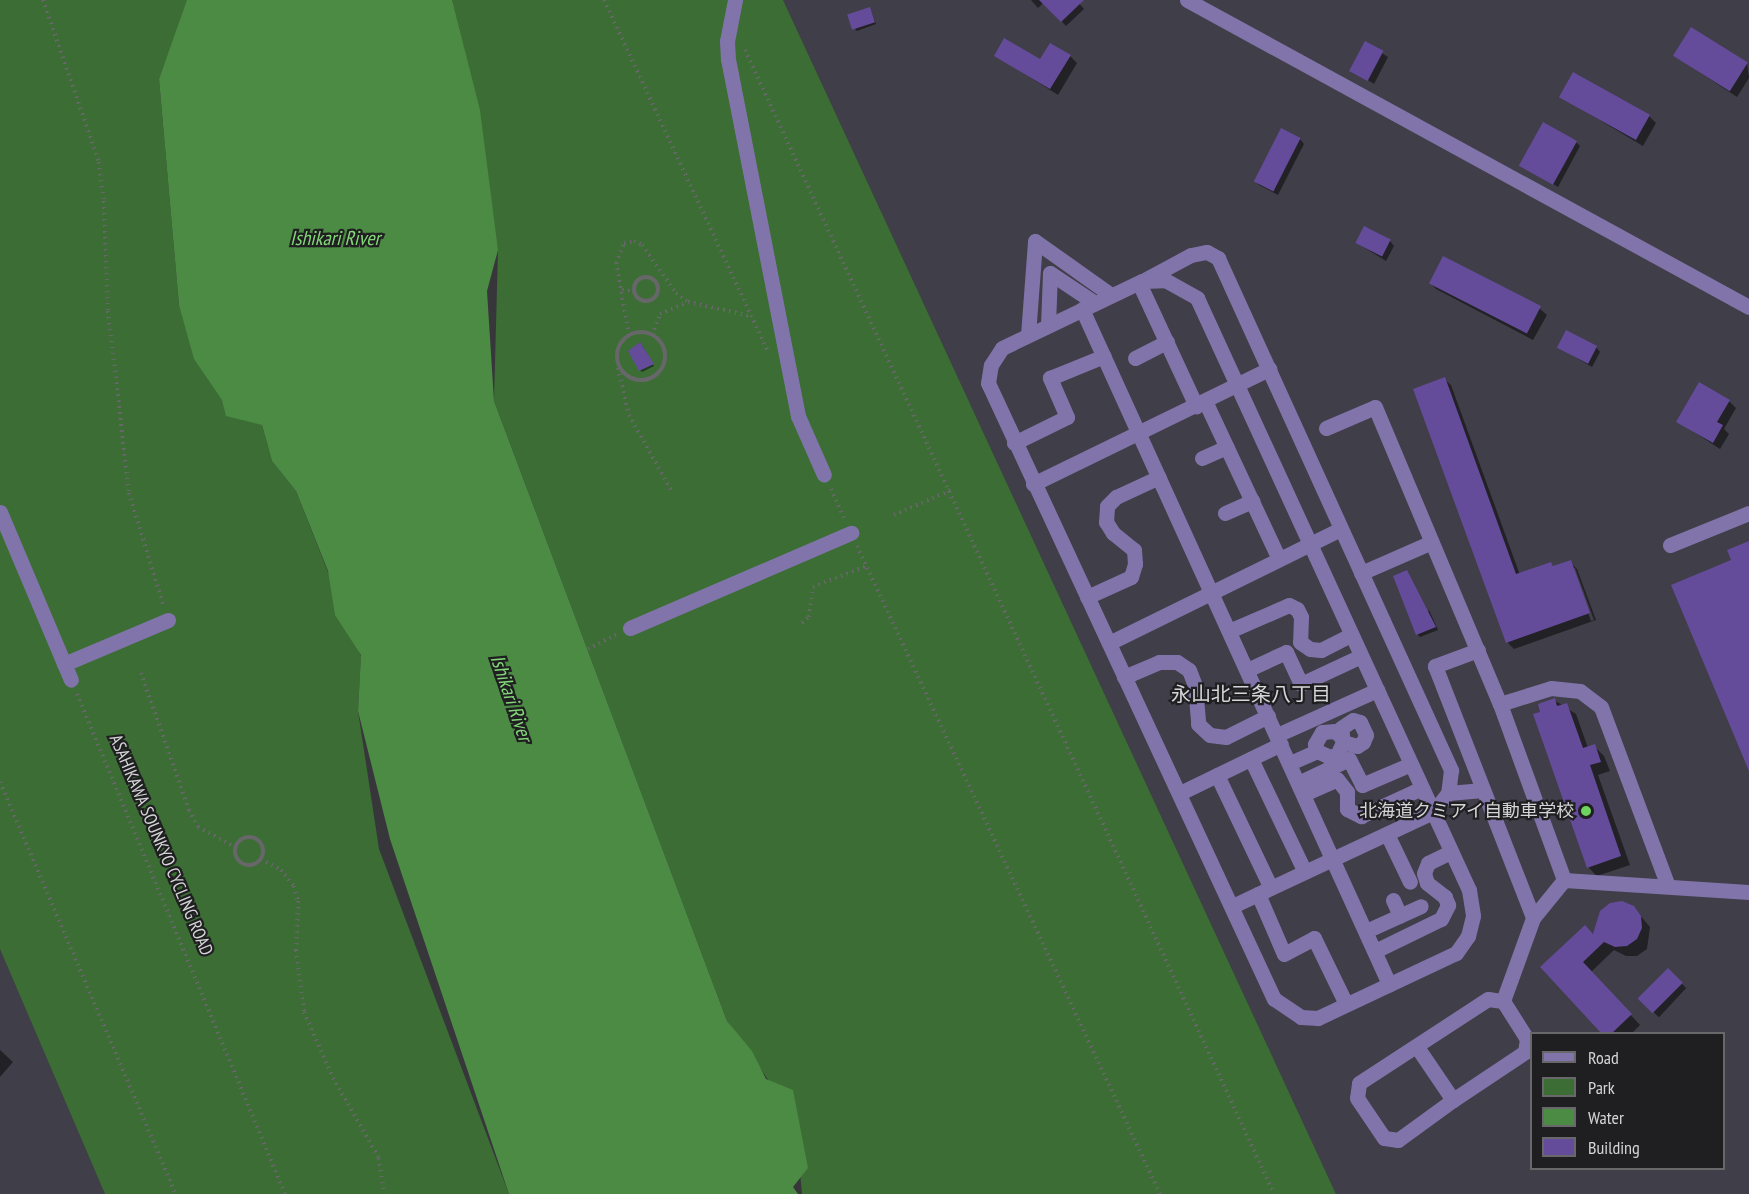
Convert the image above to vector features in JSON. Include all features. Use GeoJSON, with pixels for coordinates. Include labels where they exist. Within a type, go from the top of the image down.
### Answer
{"type":"FeatureCollection","features":[{"type":"Feature","properties":{"kind":"street"},"geometry":{"type":"LineString","coordinates":[[735,0],[727,48],[798,416],[824,475]]}},
{"type":"Feature","properties":{"kind":"street"},"geometry":{"type":"LineString","coordinates":[[1187,0],[1749,307]]}},
{"type":"Feature","properties":{"kind":"street"},"geometry":{"type":"LineString","coordinates":[[1028,335],[1035,241],[1111,295]]}},
{"type":"Feature","properties":{"kind":"street"},"geometry":{"type":"LineString","coordinates":[[1140,282],[1165,280],[1197,298],[1309,544],[1377,690],[1389,718],[1411,764],[1433,812],[1451,852],[1469,890],[1473,916],[1467,936],[1456,953],[1318,1018],[1301,1017],[1274,999],[988,383],[991,365],[1002,348],[1191,255],[1207,252],[1218,258],[1451,770],[1448,793],[1433,812],[1232,906]]}},
{"type":"Feature","properties":{"kind":"street"},"geometry":{"type":"LineString","coordinates":[[1048,325],[1050,273],[1088,306],[1104,356],[1389,984]]}},
{"type":"Feature","properties":{"kind":"street"},"geometry":{"type":"LineString","coordinates":[[1140,282],[1167,342],[1227,447],[1279,559]]}},
{"type":"Feature","properties":{"kind":"street"},"geometry":{"type":"LineString","coordinates":[[1135,358],[1167,342]]}},
{"type":"Feature","properties":{"kind":"street"},"geometry":{"type":"LineString","coordinates":[[1014,443],[1067,417],[1050,378],[1104,356]]}},
{"type":"Feature","properties":{"kind":"street"},"geometry":{"type":"LineString","coordinates":[[1033,484],[1269,369]]}},
{"type":"Feature","properties":{"kind":"street"},"geometry":{"type":"LineString","coordinates":[[1326,428],[1376,406],[1500,704],[1564,880]]}},
{"type":"Feature","properties":{"kind":"street"},"geometry":{"type":"LineString","coordinates":[[1202,458],[1227,447]]}},
{"type":"Feature","properties":{"kind":"street"},"geometry":{"type":"LineString","coordinates":[[1087,597],[1131,577],[1135,564],[1134,550],[1106,522],[1107,506],[1116,497],[1158,477]]}},
{"type":"Feature","properties":{"kind":"street"},"geometry":{"type":"LineString","coordinates":[[1225,513],[1252,501]]}},
{"type":"Feature","properties":{"kind":"street"},"geometry":{"type":"LineString","coordinates":[[0,512],[70,680]]}},
{"type":"Feature","properties":{"kind":"street"},"geometry":{"type":"LineString","coordinates":[[1670,545],[1749,513]]}},
{"type":"Feature","properties":{"kind":"street"},"geometry":{"type":"LineString","coordinates":[[1108,643],[1341,529]]}},
{"type":"Feature","properties":{"kind":"street"},"geometry":{"type":"LineString","coordinates":[[630,628],[851,532]]}},
{"type":"Feature","properties":{"kind":"street"},"geometry":{"type":"LineString","coordinates":[[1361,573],[1432,542]]}},
{"type":"Feature","properties":{"kind":"street"},"geometry":{"type":"LineString","coordinates":[[1229,631],[1289,605],[1297,609],[1301,617],[1300,642],[1310,649],[1321,650],[1351,635]]}},
{"type":"Feature","properties":{"kind":"street"},"geometry":{"type":"LineString","coordinates":[[64,664],[168,620]]}},
{"type":"Feature","properties":{"kind":"street"},"geometry":{"type":"LineString","coordinates":[[1478,650],[1435,666],[1533,918]]}},
{"type":"Feature","properties":{"kind":"street"},"geometry":{"type":"LineString","coordinates":[[1247,670],[1286,652],[1301,684],[1361,656]]}},
{"type":"Feature","properties":{"kind":"street"},"geometry":{"type":"LineString","coordinates":[[1124,676],[1159,662],[1177,662],[1189,670],[1195,686],[1198,724],[1210,735],[1226,736],[1268,716]]}},
{"type":"Feature","properties":{"kind":"street"},"geometry":{"type":"LineString","coordinates":[[1500,704],[1551,688],[1580,691],[1601,707],[1668,886]]}},
{"type":"Feature","properties":{"kind":"street"},"geometry":{"type":"LineString","coordinates":[[1180,793],[1251,759],[1279,740],[1377,690]]}},
{"type":"Feature","properties":{"kind":"street"},"geometry":{"type":"LineString","coordinates":[[1290,763],[1317,751],[1330,758],[1337,755],[1342,739],[1357,746],[1366,735],[1365,728],[1389,718]]}},
{"type":"Feature","properties":{"kind":"street"},"geometry":{"type":"LineString","coordinates":[[1251,759],[1305,872]]}},
{"type":"Feature","properties":{"kind":"street"},"geometry":{"type":"LineString","coordinates":[[1301,789],[1349,759],[1362,785],[1411,764]]}},
{"type":"Feature","properties":{"kind":"street"},"geometry":{"type":"LineString","coordinates":[[1217,775],[1265,891],[1284,954],[1314,938],[1346,1004]]}},
{"type":"Feature","properties":{"kind":"street"},"geometry":{"type":"LineString","coordinates":[[1301,789],[1337,779],[1347,792],[1347,809],[1361,816],[1422,788]]}},
{"type":"Feature","properties":{"kind":"street"},"geometry":{"type":"LineString","coordinates":[[1448,793],[1484,790]]}},
{"type":"Feature","properties":{"kind":"street"},"geometry":{"type":"LineString","coordinates":[[1387,834],[1395,867],[1410,882]]}},
{"type":"Feature","properties":{"kind":"street"},"geometry":{"type":"LineString","coordinates":[[1374,951],[1441,919],[1448,905],[1445,897],[1427,883],[1424,873],[1428,863],[1451,852]]}},
{"type":"Feature","properties":{"kind":"street"},"geometry":{"type":"LineString","coordinates":[[1564,880],[1749,892]]}},
{"type":"Feature","properties":{"kind":"street"},"geometry":{"type":"LineString","coordinates":[[1503,1001],[1533,918],[1564,880]]}},
{"type":"Feature","properties":{"kind":"street"},"geometry":{"type":"LineString","coordinates":[[1393,900],[1400,916]]}},
{"type":"Feature","properties":{"kind":"street"},"geometry":{"type":"LineString","coordinates":[[1366,931],[1421,906]]}},
{"type":"Feature","properties":{"kind":"street"},"geometry":{"type":"LineString","coordinates":[[1488,999],[1503,1001],[1527,1039],[1525,1052],[1398,1140],[1384,1138],[1357,1098],[1359,1083],[1488,999]]}},
{"type":"Feature","properties":{"kind":"street"},"geometry":{"type":"LineString","coordinates":[[1417,1047],[1454,1100]]}},
{"type":"Feature","properties":{"kind":"path"},"geometry":{"type":"LineString","coordinates":[[43,0],[99,162],[104,201],[108,311],[129,493],[168,620]]}},
{"type":"Feature","properties":{"kind":"path"},"geometry":{"type":"LineString","coordinates":[[604,0],[769,356]]}},
{"type":"Feature","properties":{"kind":"path"},"geometry":{"type":"LineString","coordinates":[[732,22],[951,490],[1274,1194]]}},
{"type":"Feature","properties":{"kind":"path"},"geometry":{"type":"LineString","coordinates":[[672,492],[629,415],[617,363],[618,347],[628,335],[616,263],[624,243],[634,241],[642,245],[676,293],[688,302],[750,316]]}},
{"type":"Feature","properties":{"kind":"path"},"geometry":{"type":"LineString","coordinates":[[655,281],[662,271]]}},
{"type":"Feature","properties":{"kind":"path"},"geometry":{"type":"LineString","coordinates":[[634,292],[640,278],[655,281]]}},
{"type":"Feature","properties":{"kind":"path"},"geometry":{"type":"LineString","coordinates":[[622,290],[634,292],[642,300],[652,299],[658,289],[655,281]]}},
{"type":"Feature","properties":{"kind":"path"},"geometry":{"type":"LineString","coordinates":[[652,335],[660,314],[688,302]]}},
{"type":"Feature","properties":{"kind":"path"},"geometry":{"type":"LineString","coordinates":[[628,335],[652,335]]}},
{"type":"Feature","properties":{"kind":"path"},"geometry":{"type":"LineString","coordinates":[[617,363],[633,380],[656,375],[665,354],[652,335]]}},
{"type":"Feature","properties":{"kind":"path"},"geometry":{"type":"LineString","coordinates":[[824,475],[1160,1194]]}},
{"type":"Feature","properties":{"kind":"path"},"geometry":{"type":"LineString","coordinates":[[894,515],[951,490]]}},
{"type":"Feature","properties":{"kind":"path"},"geometry":{"type":"LineString","coordinates":[[802,623],[809,617],[813,587],[867,566]]}},
{"type":"Feature","properties":{"kind":"path"},"geometry":{"type":"LineString","coordinates":[[588,649],[630,628]]}},
{"type":"Feature","properties":{"kind":"path"},"geometry":{"type":"LineString","coordinates":[[141,673],[189,810],[198,827],[235,847]]}},
{"type":"Feature","properties":{"kind":"path","name":"ASAHIKAWA SOUNKYO CYCLING ROAD"},"geometry":{"type":"LineString","coordinates":[[70,680],[285,1194]]}},
{"type":"Feature","properties":{"kind":"path"},"geometry":{"type":"LineString","coordinates":[[0,782],[176,1194]]}},
{"type":"Feature","properties":{"kind":"path"},"geometry":{"type":"LineString","coordinates":[[235,847],[245,837],[255,838],[264,850],[261,859]]}},
{"type":"Feature","properties":{"kind":"path"},"geometry":{"type":"LineString","coordinates":[[235,847],[236,856],[245,865],[261,859],[282,870],[294,886],[298,901],[296,950],[304,1012],[333,1078],[379,1158],[384,1194]]}},
{"type":"Feature","properties":{"kind":"shaded area"},"geometry":{"type":"Polygon","coordinates":[[[783,0],[1749,0],[1749,1194],[1336,1194],[783,0]]]}},
{"type":"Feature","properties":{"kind":"shaded area"},"geometry":{"type":"Polygon","coordinates":[[[0,949],[96,1172],[105,1194],[0,1194],[0,949]]]}},
{"type":"Feature","properties":{"kind":"green space"},"geometry":{"type":"Polygon","coordinates":[[[0,0],[188,0],[159,79],[179,305],[262,425],[272,461],[296,491],[361,656],[358,711],[379,849],[509,1194],[105,1194],[0,949],[0,0]]]}},
{"type":"Feature","properties":{"kind":"green space"},"geometry":{"type":"Polygon","coordinates":[[[450,0],[783,0],[1336,1194],[802,1194],[795,1118],[727,1021],[494,401],[498,250],[450,0]]]}},
{"type":"Feature","properties":{"kind":"water","name":"Ishikari River"},"geometry":{"type":"Polygon","coordinates":[[[187,0],[452,0],[480,110],[498,250],[487,291],[494,401],[727,1021],[752,1051],[766,1079],[793,1090],[808,1168],[793,1187],[798,1194],[509,1194],[390,839],[358,711],[361,655],[335,615],[328,571],[296,491],[272,461],[262,425],[226,416],[222,400],[194,359],[179,305],[159,79],[187,0]]]}},
{"type":"Feature","properties":{"kind":"building"},"geometry":{"type":"Polygon","coordinates":[[[1039,0],[1084,0],[1061,22],[1039,0]]]}},
{"type":"Feature","properties":{"kind":"building"},"geometry":{"type":"Polygon","coordinates":[[[870,7],[875,22],[852,30],[847,14],[870,7]]]}},
{"type":"Feature","properties":{"kind":"building"},"geometry":{"type":"Polygon","coordinates":[[[1691,27],[1748,63],[1730,91],[1673,56],[1691,27]]]}},
{"type":"Feature","properties":{"kind":"building"},"geometry":{"type":"Polygon","coordinates":[[[1004,38],[1040,59],[1050,43],[1071,55],[1050,89],[994,56],[1004,38]]]}},
{"type":"Feature","properties":{"kind":"building"},"geometry":{"type":"Polygon","coordinates":[[[1365,41],[1384,51],[1368,81],[1349,71],[1365,41]]]}},
{"type":"Feature","properties":{"kind":"building"},"geometry":{"type":"Polygon","coordinates":[[[1573,72],[1650,115],[1636,140],[1559,97],[1573,72]]]}},
{"type":"Feature","properties":{"kind":"building"},"geometry":{"type":"Polygon","coordinates":[[[1543,122],[1577,141],[1553,185],[1519,166],[1543,122]]]}},
{"type":"Feature","properties":{"kind":"building"},"geometry":{"type":"Polygon","coordinates":[[[1281,128],[1301,138],[1273,191],[1254,181],[1281,128]]]}},
{"type":"Feature","properties":{"kind":"building"},"geometry":{"type":"Polygon","coordinates":[[[1364,226],[1391,240],[1382,257],[1355,243],[1364,226]]]}},
{"type":"Feature","properties":{"kind":"building"},"geometry":{"type":"Polygon","coordinates":[[[1443,256],[1541,306],[1527,334],[1429,284],[1443,256]]]}},
{"type":"Feature","properties":{"kind":"building"},"geometry":{"type":"Polygon","coordinates":[[[1566,330],[1597,346],[1588,364],[1557,348],[1566,330]]]}},
{"type":"Feature","properties":{"kind":"building"},"geometry":{"type":"Polygon","coordinates":[[[640,342],[654,364],[639,371],[628,351],[640,342]]]}},
{"type":"Feature","properties":{"kind":"building"},"geometry":{"type":"Polygon","coordinates":[[[1445,377],[1516,574],[1551,562],[1553,566],[1571,560],[1590,613],[1506,643],[1413,389],[1445,377]]]}},
{"type":"Feature","properties":{"kind":"building"},"geometry":{"type":"Polygon","coordinates":[[[1699,382],[1730,400],[1717,422],[1723,425],[1713,443],[1676,422],[1699,382]]]}},
{"type":"Feature","properties":{"kind":"building"},"geometry":{"type":"Polygon","coordinates":[[[1749,541],[1749,771],[1671,585],[1731,560],[1727,550],[1749,541]]]}},
{"type":"Feature","properties":{"kind":"building"},"geometry":{"type":"Polygon","coordinates":[[[1407,570],[1436,627],[1416,635],[1393,576],[1407,570]]]}},
{"type":"Feature","properties":{"kind":"building","name":"北海道クミアイ自動車学校"},"geometry":{"type":"Polygon","coordinates":[[[1555,698],[1557,706],[1567,703],[1583,748],[1595,744],[1601,762],[1590,765],[1621,856],[1587,868],[1533,714],[1540,712],[1538,704],[1555,698]]]}},
{"type":"Feature","properties":{"kind":"building"},"geometry":{"type":"Polygon","coordinates":[[[1622,901],[1634,906],[1641,916],[1642,928],[1637,939],[1627,946],[1615,947],[1604,942],[1583,962],[1632,1014],[1613,1032],[1600,1032],[1540,967],[1585,925],[1593,934],[1600,911],[1610,903],[1622,901]]]}},
{"type":"Feature","properties":{"kind":"building"},"geometry":{"type":"Polygon","coordinates":[[[1668,968],[1683,983],[1652,1013],[1638,998],[1668,968]]]}},
{"type":"Feature","properties":{"kind":"place","name":"北海道クミアイ自動車学校"},"geometry":{"type":"Point","coordinates":[1586,811]}},
{"type":"Feature","properties":{"kind":"district","name":"永山北三条八丁目"},"geometry":{"type":"Point","coordinates":[1251,694]}}]}
